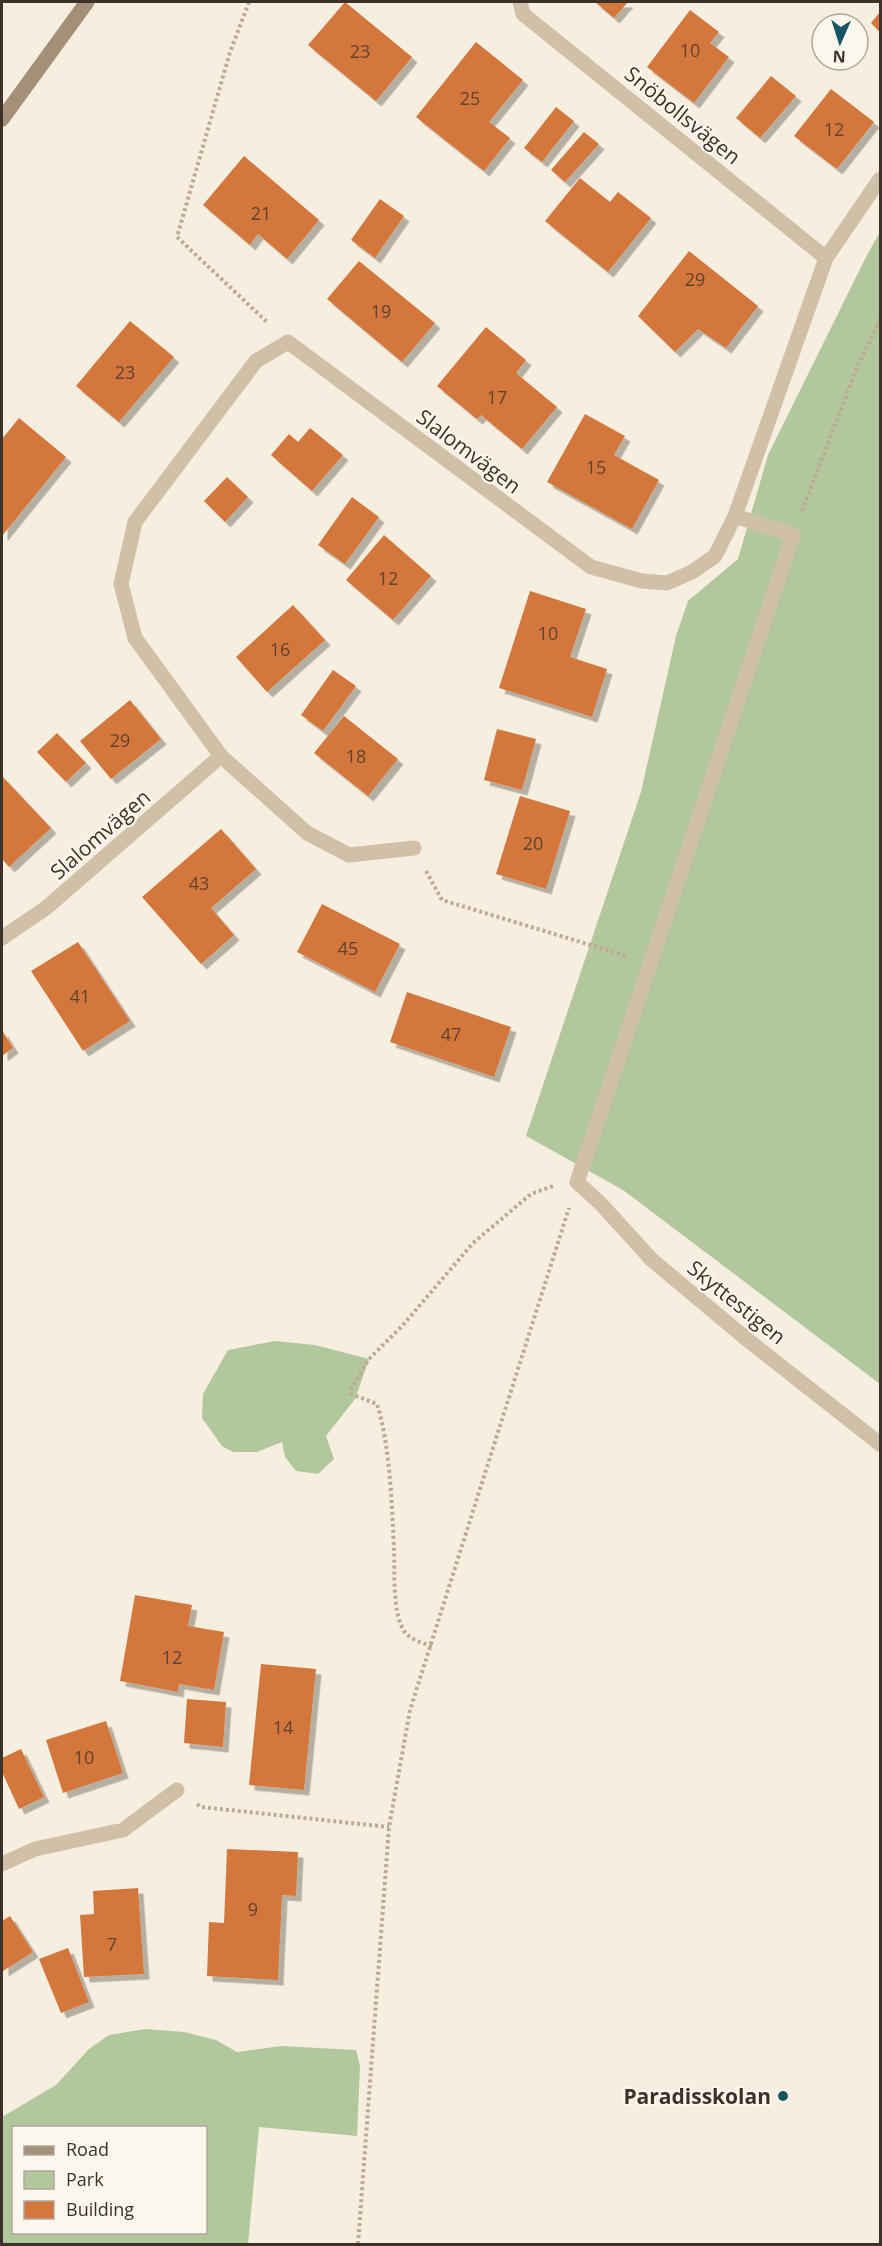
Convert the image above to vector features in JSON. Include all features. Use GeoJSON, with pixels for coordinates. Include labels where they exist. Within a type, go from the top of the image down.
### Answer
{"type":"FeatureCollection","features":[{"type":"Feature","properties":{"kind":"street"},"geometry":{"type":"LineString","coordinates":[[2,119],[87,2]]}},
{"type":"Feature","properties":{"kind":"street","name":"Snöbollsvägen"},"geometry":{"type":"LineString","coordinates":[[520,2],[523,14],[826,258]]}},
{"type":"Feature","properties":{"kind":"street","name":"Slalomvägen"},"geometry":{"type":"LineString","coordinates":[[288,342],[591,567],[642,581],[667,583],[693,572],[715,556],[735,516],[826,258],[880,179]]}},
{"type":"Feature","properties":{"kind":"street"},"geometry":{"type":"LineString","coordinates":[[288,342],[256,361],[135,522],[121,584],[135,638],[222,756],[307,833],[349,855],[414,848]]}},
{"type":"Feature","properties":{"kind":"street"},"geometry":{"type":"LineString","coordinates":[[577,1182],[793,535],[735,516]]}},
{"type":"Feature","properties":{"kind":"street","name":"Slalomvägen"},"geometry":{"type":"LineString","coordinates":[[2,938],[46,908],[222,756]]}},
{"type":"Feature","properties":{"kind":"street","name":"Skyttestigen"},"geometry":{"type":"LineString","coordinates":[[577,1182],[601,1204],[652,1260],[749,1341],[880,1444]]}},
{"type":"Feature","properties":{"kind":"street"},"geometry":{"type":"LineString","coordinates":[[2,1864],[35,1849],[123,1830],[177,1790]]}},
{"type":"Feature","properties":{"kind":"path"},"geometry":{"type":"LineString","coordinates":[[249,2],[230,52],[177,237],[288,342]]}},
{"type":"Feature","properties":{"kind":"path"},"geometry":{"type":"LineString","coordinates":[[793,535],[858,366],[880,320]]}},
{"type":"Feature","properties":{"kind":"path"},"geometry":{"type":"LineString","coordinates":[[414,848],[442,900],[650,963]]}},
{"type":"Feature","properties":{"kind":"path"},"geometry":{"type":"LineString","coordinates":[[358,2244],[388,1827],[410,1710],[432,1646],[577,1182],[569,1180],[531,1194],[473,1243],[403,1325],[369,1359],[351,1389],[351,1394],[377,1404],[384,1424],[397,1616],[405,1632],[417,1642],[432,1646]]}},
{"type":"Feature","properties":{"kind":"path"},"geometry":{"type":"LineString","coordinates":[[177,1790],[201,1807],[388,1827]]}},
{"type":"Feature","properties":{"kind":"green space"},"geometry":{"type":"Polygon","coordinates":[[[880,232],[880,1384],[623,1190],[526,1136],[641,792],[676,636],[688,601],[738,559],[768,455],[880,232]]]}},
{"type":"Feature","properties":{"kind":"green space"},"geometry":{"type":"Polygon","coordinates":[[[275,1341],[315,1345],[369,1359],[355,1399],[326,1436],[334,1459],[318,1474],[296,1471],[285,1457],[282,1442],[257,1452],[233,1452],[222,1446],[202,1418],[203,1394],[228,1350],[275,1341]]]}},
{"type":"Feature","properties":{"kind":"green space"},"geometry":{"type":"Polygon","coordinates":[[[145,2029],[184,2032],[216,2040],[237,2052],[281,2046],[356,2050],[360,2066],[357,2136],[259,2127],[248,2244],[2,2244],[2,2117],[56,2085],[89,2049],[109,2035],[145,2029]]]}},
{"type":"Feature","properties":{"kind":"building"},"geometry":{"type":"Polygon","coordinates":[[[345,2],[412,57],[376,101],[308,45],[345,2]]]}},
{"type":"Feature","properties":{"kind":"building"},"geometry":{"type":"Polygon","coordinates":[[[595,2],[628,2],[614,18],[595,2]]]}},
{"type":"Feature","properties":{"kind":"building"},"geometry":{"type":"Polygon","coordinates":[[[690,10],[719,32],[710,43],[729,57],[694,103],[647,67],[690,10]]]}},
{"type":"Feature","properties":{"kind":"building"},"geometry":{"type":"Polygon","coordinates":[[[880,12],[880,32],[871,23],[880,12]]]}},
{"type":"Feature","properties":{"kind":"building"},"geometry":{"type":"Polygon","coordinates":[[[476,42],[523,80],[489,122],[510,138],[484,171],[416,117],[476,42]]]}},
{"type":"Feature","properties":{"kind":"building"},"geometry":{"type":"Polygon","coordinates":[[[771,76],[796,96],[760,138],[736,118],[771,76]]]}},
{"type":"Feature","properties":{"kind":"building"},"geometry":{"type":"Polygon","coordinates":[[[831,89],[874,122],[837,169],[794,136],[831,89]]]}},
{"type":"Feature","properties":{"kind":"building"},"geometry":{"type":"Polygon","coordinates":[[[556,107],[574,121],[542,162],[524,148],[556,107]]]}},
{"type":"Feature","properties":{"kind":"building"},"geometry":{"type":"Polygon","coordinates":[[[584,132],[599,144],[565,182],[551,170],[584,132]]]}},
{"type":"Feature","properties":{"kind":"building"},"geometry":{"type":"Polygon","coordinates":[[[244,156],[319,220],[287,259],[258,234],[250,245],[203,205],[244,156]]]}},
{"type":"Feature","properties":{"kind":"building"},"geometry":{"type":"Polygon","coordinates":[[[580,178],[610,202],[618,192],[651,218],[608,272],[545,221],[580,178]]]}},
{"type":"Feature","properties":{"kind":"building"},"geometry":{"type":"Polygon","coordinates":[[[380,199],[404,216],[375,258],[351,240],[380,199]]]}},
{"type":"Feature","properties":{"kind":"building"},"geometry":{"type":"Polygon","coordinates":[[[689,251],[758,306],[726,348],[698,329],[675,352],[638,316],[689,251]]]}},
{"type":"Feature","properties":{"kind":"building"},"geometry":{"type":"Polygon","coordinates":[[[359,261],[435,323],[402,362],[327,299],[359,261]]]}},
{"type":"Feature","properties":{"kind":"building"},"geometry":{"type":"Polygon","coordinates":[[[130,321],[174,357],[119,422],[76,386],[130,321]]]}},
{"type":"Feature","properties":{"kind":"building"},"geometry":{"type":"Polygon","coordinates":[[[486,327],[526,360],[516,373],[557,407],[522,449],[481,415],[477,419],[437,386],[486,327]]]}},
{"type":"Feature","properties":{"kind":"building"},"geometry":{"type":"Polygon","coordinates":[[[585,414],[625,436],[614,455],[659,480],[632,529],[547,482],[585,414]]]}},
{"type":"Feature","properties":{"kind":"building"},"geometry":{"type":"Polygon","coordinates":[[[19,418],[66,457],[2,536],[2,439],[19,418]]]}},
{"type":"Feature","properties":{"kind":"building"},"geometry":{"type":"Polygon","coordinates":[[[310,428],[343,455],[312,491],[271,455],[289,434],[298,442],[310,428]]]}},
{"type":"Feature","properties":{"kind":"building"},"geometry":{"type":"Polygon","coordinates":[[[227,477],[248,497],[225,522],[204,501],[227,477]]]}},
{"type":"Feature","properties":{"kind":"building"},"geometry":{"type":"Polygon","coordinates":[[[352,497],[379,517],[345,564],[318,545],[352,497]]]}},
{"type":"Feature","properties":{"kind":"building"},"geometry":{"type":"Polygon","coordinates":[[[384,535],[431,576],[393,620],[346,580],[384,535]]]}},
{"type":"Feature","properties":{"kind":"building"},"geometry":{"type":"Polygon","coordinates":[[[530,591],[586,609],[570,657],[607,669],[592,717],[499,688],[530,591]]]}},
{"type":"Feature","properties":{"kind":"building"},"geometry":{"type":"Polygon","coordinates":[[[293,605],[325,640],[267,692],[236,657],[293,605]]]}},
{"type":"Feature","properties":{"kind":"building"},"geometry":{"type":"Polygon","coordinates":[[[333,670],[356,686],[323,731],[301,715],[333,670]]]}},
{"type":"Feature","properties":{"kind":"building"},"geometry":{"type":"Polygon","coordinates":[[[130,700],[161,739],[111,779],[80,741],[130,700]]]}},
{"type":"Feature","properties":{"kind":"building"},"geometry":{"type":"Polygon","coordinates":[[[344,716],[398,759],[368,796],[314,753],[344,716]]]}},
{"type":"Feature","properties":{"kind":"building"},"geometry":{"type":"Polygon","coordinates":[[[497,729],[536,739],[522,790],[484,780],[497,729]]]}},
{"type":"Feature","properties":{"kind":"building"},"geometry":{"type":"Polygon","coordinates":[[[57,733],[86,763],[66,782],[37,752],[57,733]]]}},
{"type":"Feature","properties":{"kind":"building"},"geometry":{"type":"Polygon","coordinates":[[[2,776],[51,828],[9,867],[2,859],[2,776]]]}},
{"type":"Feature","properties":{"kind":"building"},"geometry":{"type":"Polygon","coordinates":[[[520,796],[570,811],[546,889],[496,874],[520,796]]]}},
{"type":"Feature","properties":{"kind":"building"},"geometry":{"type":"Polygon","coordinates":[[[221,829],[256,869],[211,908],[234,935],[201,964],[142,897],[221,829]]]}},
{"type":"Feature","properties":{"kind":"building"},"geometry":{"type":"Polygon","coordinates":[[[322,904],[400,944],[375,992],[297,952],[322,904]]]}},
{"type":"Feature","properties":{"kind":"building"},"geometry":{"type":"Polygon","coordinates":[[[78,942],[130,1021],[83,1051],[31,971],[78,942]]]}},
{"type":"Feature","properties":{"kind":"building"},"geometry":{"type":"Polygon","coordinates":[[[407,992],[511,1027],[494,1077],[390,1042],[407,992]]]}},
{"type":"Feature","properties":{"kind":"building"},"geometry":{"type":"Polygon","coordinates":[[[2,1030],[13,1048],[2,1056],[2,1030]]]}},
{"type":"Feature","properties":{"kind":"building"},"geometry":{"type":"Polygon","coordinates":[[[135,1595],[192,1605],[188,1626],[224,1632],[214,1690],[179,1684],[178,1692],[120,1681],[135,1595]]]}},
{"type":"Feature","properties":{"kind":"building"},"geometry":{"type":"Polygon","coordinates":[[[261,1664],[316,1669],[304,1790],[249,1785],[261,1664]]]}},
{"type":"Feature","properties":{"kind":"building"},"geometry":{"type":"Polygon","coordinates":[[[187,1699],[226,1702],[223,1747],[184,1743],[187,1699]]]}},
{"type":"Feature","properties":{"kind":"building"},"geometry":{"type":"Polygon","coordinates":[[[106,1721],[123,1773],[63,1793],[46,1740],[106,1721]]]}},
{"type":"Feature","properties":{"kind":"building"},"geometry":{"type":"Polygon","coordinates":[[[21,1749],[44,1797],[19,1809],[2,1772],[2,1758],[21,1749]]]}},
{"type":"Feature","properties":{"kind":"building"},"geometry":{"type":"Polygon","coordinates":[[[227,1849],[298,1852],[296,1896],[282,1895],[278,1980],[207,1976],[209,1922],[224,1923],[227,1849]]]}},
{"type":"Feature","properties":{"kind":"building"},"geometry":{"type":"Polygon","coordinates":[[[138,1888],[144,1974],[84,1977],[80,1915],[94,1914],[93,1891],[138,1888]]]}},
{"type":"Feature","properties":{"kind":"building"},"geometry":{"type":"Polygon","coordinates":[[[10,1916],[33,1952],[3,1971],[2,1921],[10,1916]]]}},
{"type":"Feature","properties":{"kind":"building"},"geometry":{"type":"Polygon","coordinates":[[[68,1948],[89,2002],[61,2013],[39,1959],[68,1948]]]}},
{"type":"Feature","properties":{"kind":"place","name":"Paradisskolan"},"geometry":{"type":"Point","coordinates":[783,2096]}}]}
